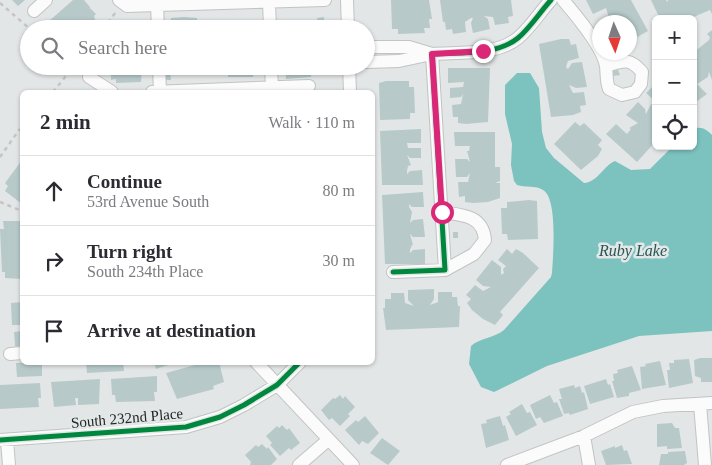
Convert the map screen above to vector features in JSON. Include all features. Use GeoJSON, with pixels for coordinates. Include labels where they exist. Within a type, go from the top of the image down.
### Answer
{"type":"FeatureCollection","features":[{"type":"Feature","properties":{"kind":"street"},"geometry":{"type":"LineString","coordinates":[[34,10],[46,0]]}},
{"type":"Feature","properties":{"kind":"street"},"geometry":{"type":"LineString","coordinates":[[120,2],[158,5],[240,1],[325,0]]}},
{"type":"Feature","properties":{"kind":"street"},"geometry":{"type":"LineString","coordinates":[[347,0],[348,20]]}},
{"type":"Feature","properties":{"kind":"street"},"geometry":{"type":"LineString","coordinates":[[375,62],[399,61],[432,54],[483,51],[510,43],[519,38],[551,0]]}},
{"type":"Feature","properties":{"kind":"street"},"geometry":{"type":"LineString","coordinates":[[563,0],[588,32],[606,66]]}},
{"type":"Feature","properties":{"kind":"street"},"geometry":{"type":"LineString","coordinates":[[269,2],[270,20]]}},
{"type":"Feature","properties":{"kind":"street"},"geometry":{"type":"LineString","coordinates":[[158,5],[158,20]]}},
{"type":"Feature","properties":{"kind":"street"},"geometry":{"type":"LineString","coordinates":[[375,47],[409,47],[432,54]]}},
{"type":"Feature","properties":{"kind":"street"},"geometry":{"type":"LineString","coordinates":[[432,54],[445,270]]}},
{"type":"Feature","properties":{"kind":"street"},"geometry":{"type":"LineString","coordinates":[[159,75],[160,90]]}},
{"type":"Feature","properties":{"kind":"street"},"geometry":{"type":"LineString","coordinates":[[272,75],[272,89]]}},
{"type":"Feature","properties":{"kind":"street"},"geometry":{"type":"LineString","coordinates":[[349,75],[350,90]]}},
{"type":"Feature","properties":{"kind":"street"},"geometry":{"type":"LineString","coordinates":[[89,77],[109,90]]}},
{"type":"Feature","properties":{"kind":"street"},"geometry":{"type":"LineString","coordinates":[[235,90],[309,86]]}},
{"type":"Feature","properties":{"kind":"street"},"geometry":{"type":"LineString","coordinates":[[393,272],[445,270],[474,254],[485,240],[481,226],[474,218],[442,212]]}},
{"type":"Feature","properties":{"kind":"street"},"geometry":{"type":"LineString","coordinates":[[259,365],[353,465]]}},
{"type":"Feature","properties":{"kind":"street","name":"South 232nd Place"},"geometry":{"type":"LineString","coordinates":[[4,440],[186,427],[220,417],[277,385],[297,365]]}},
{"type":"Feature","properties":{"kind":"street"},"geometry":{"type":"LineString","coordinates":[[507,465],[525,456],[584,436],[633,412],[664,406],[706,404],[705,465]]}},
{"type":"Feature","properties":{"kind":"street"},"geometry":{"type":"LineString","coordinates":[[584,436],[589,465]]}},
{"type":"Feature","properties":{"kind":"street"},"geometry":{"type":"LineString","coordinates":[[4,440],[9,465]]}},
{"type":"Feature","properties":{"kind":"street"},"geometry":{"type":"LineString","coordinates":[[299,465],[328,440]]}},
{"type":"Feature","properties":{"kind":"path"},"geometry":{"type":"LineString","coordinates":[[109,20],[120,2]]}},
{"type":"Feature","properties":{"kind":"path"},"geometry":{"type":"LineString","coordinates":[[0,3],[20,20]]}},
{"type":"Feature","properties":{"kind":"path"},"geometry":{"type":"LineString","coordinates":[[55,90],[67,75]]}},
{"type":"Feature","properties":{"kind":"path"},"geometry":{"type":"LineString","coordinates":[[0,157],[20,130]]}},
{"type":"Feature","properties":{"kind":"path"},"geometry":{"type":"LineString","coordinates":[[0,202],[20,210]]}},
{"type":"Feature","properties":{"kind":"water","name":"Ruby Lake"},"geometry":{"type":"Polygon","coordinates":[[[517,73],[530,73],[539,88],[542,132],[546,148],[554,158],[584,183],[593,180],[615,161],[631,170],[650,169],[669,150],[697,150],[697,128],[708,131],[712,135],[712,331],[639,336],[547,366],[494,392],[481,387],[469,364],[471,346],[504,330],[551,277],[552,273],[554,228],[551,204],[548,195],[540,188],[517,185],[514,181],[511,165],[512,144],[505,114],[505,85],[517,73]]]}},
{"type":"Feature","properties":{"kind":"building"},"geometry":{"type":"Polygon","coordinates":[[[12,0],[25,0],[18,6],[12,0]]]}},
{"type":"Feature","properties":{"kind":"building"},"geometry":{"type":"Polygon","coordinates":[[[73,0],[84,0],[90,7],[89,9],[96,14],[94,16],[95,20],[50,20],[73,0]]]}},
{"type":"Feature","properties":{"kind":"building"},"geometry":{"type":"Polygon","coordinates":[[[391,0],[429,0],[432,19],[429,19],[430,28],[424,28],[425,33],[398,34],[398,29],[392,29],[391,0]]]}},
{"type":"Feature","properties":{"kind":"building"},"geometry":{"type":"Polygon","coordinates":[[[440,0],[511,0],[513,16],[508,17],[509,23],[495,25],[493,17],[484,16],[488,19],[490,29],[473,33],[471,23],[473,18],[471,18],[465,22],[466,32],[453,34],[452,29],[446,30],[440,0]]]}},
{"type":"Feature","properties":{"kind":"building"},"geometry":{"type":"Polygon","coordinates":[[[586,0],[631,0],[648,31],[637,37],[637,15],[608,15],[606,8],[593,14],[586,0]]]}},
{"type":"Feature","properties":{"kind":"building"},"geometry":{"type":"Polygon","coordinates":[[[651,0],[666,0],[667,2],[668,0],[712,0],[712,14],[710,10],[697,16],[658,15],[651,0]]]}},
{"type":"Feature","properties":{"kind":"building"},"geometry":{"type":"Polygon","coordinates":[[[324,17],[324,20],[317,20],[317,18],[324,17]]]}},
{"type":"Feature","properties":{"kind":"building"},"geometry":{"type":"Polygon","coordinates":[[[171,18],[197,18],[197,20],[171,20],[171,18]]]}},
{"type":"Feature","properties":{"kind":"building"},"geometry":{"type":"Polygon","coordinates":[[[712,30],[712,80],[709,72],[708,77],[697,84],[697,50],[709,40],[710,37],[707,34],[712,30]]]}},
{"type":"Feature","properties":{"kind":"building"},"geometry":{"type":"Polygon","coordinates":[[[569,39],[571,45],[576,44],[579,58],[568,61],[566,67],[568,69],[572,63],[582,62],[587,87],[576,88],[569,85],[573,93],[584,92],[586,105],[580,106],[581,112],[573,115],[551,117],[539,44],[569,39]]]}},
{"type":"Feature","properties":{"kind":"building"},"geometry":{"type":"Polygon","coordinates":[[[448,68],[490,68],[488,122],[458,123],[458,117],[453,117],[452,105],[461,104],[463,94],[461,97],[450,98],[450,88],[463,87],[464,82],[448,83],[448,68]]]}},
{"type":"Feature","properties":{"kind":"building"},"geometry":{"type":"Polygon","coordinates":[[[618,70],[620,75],[613,76],[612,71],[618,70]]]}},
{"type":"Feature","properties":{"kind":"building"},"geometry":{"type":"Polygon","coordinates":[[[111,75],[141,75],[141,82],[116,83],[116,79],[111,80],[111,75]]]}},
{"type":"Feature","properties":{"kind":"building"},"geometry":{"type":"Polygon","coordinates":[[[166,75],[170,75],[171,80],[166,80],[166,75]]]}},
{"type":"Feature","properties":{"kind":"building"},"geometry":{"type":"Polygon","coordinates":[[[228,75],[253,75],[253,77],[228,77],[228,75]]]}},
{"type":"Feature","properties":{"kind":"building"},"geometry":{"type":"Polygon","coordinates":[[[286,75],[311,75],[311,77],[286,79],[286,75]]]}},
{"type":"Feature","properties":{"kind":"building"},"geometry":{"type":"Polygon","coordinates":[[[386,81],[409,81],[409,87],[414,87],[415,113],[410,113],[410,119],[380,120],[379,83],[386,81]]]}},
{"type":"Feature","properties":{"kind":"building"},"geometry":{"type":"Polygon","coordinates":[[[697,84],[707,94],[697,101],[697,84]]]}},
{"type":"Feature","properties":{"kind":"building"},"geometry":{"type":"Polygon","coordinates":[[[652,87],[652,98],[646,93],[652,87]]]}},
{"type":"Feature","properties":{"kind":"building"},"geometry":{"type":"Polygon","coordinates":[[[638,102],[645,109],[646,114],[652,105],[652,145],[637,162],[606,134],[616,124],[627,134],[631,129],[629,128],[638,123],[626,115],[638,102]]]}},
{"type":"Feature","properties":{"kind":"building"},"geometry":{"type":"Polygon","coordinates":[[[575,122],[580,126],[584,123],[602,140],[598,145],[602,149],[598,156],[581,170],[554,144],[575,122]]]}},
{"type":"Feature","properties":{"kind":"building"},"geometry":{"type":"Polygon","coordinates":[[[421,129],[421,143],[407,143],[408,148],[421,148],[421,158],[410,158],[407,155],[411,165],[408,166],[407,174],[410,171],[422,170],[423,185],[382,185],[380,131],[421,129]]]}},
{"type":"Feature","properties":{"kind":"building"},"geometry":{"type":"Polygon","coordinates":[[[454,132],[495,132],[495,167],[500,167],[500,181],[495,183],[500,183],[500,198],[488,202],[473,203],[465,202],[465,196],[459,197],[458,182],[468,182],[470,173],[467,177],[456,177],[455,159],[467,159],[470,162],[467,151],[469,151],[470,146],[455,146],[454,132]]]}},
{"type":"Feature","properties":{"kind":"building"},"geometry":{"type":"Polygon","coordinates":[[[20,163],[20,202],[5,191],[8,186],[5,183],[20,163]]]}},
{"type":"Feature","properties":{"kind":"building"},"geometry":{"type":"Polygon","coordinates":[[[423,192],[424,207],[412,207],[409,204],[409,207],[412,212],[410,223],[413,220],[423,219],[425,237],[413,237],[410,234],[413,245],[410,253],[413,250],[425,249],[425,264],[385,264],[382,195],[423,192]]]}},
{"type":"Feature","properties":{"kind":"building"},"geometry":{"type":"Polygon","coordinates":[[[537,201],[538,239],[508,240],[507,234],[502,234],[501,208],[507,208],[507,202],[537,201]]]}},
{"type":"Feature","properties":{"kind":"building"},"geometry":{"type":"Polygon","coordinates":[[[3,221],[20,221],[20,279],[5,278],[5,272],[2,272],[0,229],[4,229],[3,221]]]}},
{"type":"Feature","properties":{"kind":"building"},"geometry":{"type":"Polygon","coordinates":[[[453,232],[458,232],[458,238],[453,238],[453,232]]]}},
{"type":"Feature","properties":{"kind":"building"},"geometry":{"type":"Polygon","coordinates":[[[507,249],[512,254],[516,249],[523,253],[539,268],[500,312],[503,315],[495,325],[483,319],[472,310],[467,303],[471,299],[466,295],[475,285],[483,291],[491,287],[483,286],[476,280],[492,260],[501,267],[501,275],[504,273],[503,269],[506,266],[498,260],[507,249]]]}},
{"type":"Feature","properties":{"kind":"building"},"geometry":{"type":"Polygon","coordinates":[[[434,289],[434,299],[430,305],[438,302],[438,292],[452,292],[452,297],[457,297],[458,306],[460,306],[459,327],[386,330],[383,308],[385,308],[385,299],[391,299],[391,293],[404,293],[405,303],[414,306],[408,300],[408,290],[434,289]]]}},
{"type":"Feature","properties":{"kind":"building"},"geometry":{"type":"Polygon","coordinates":[[[20,302],[20,325],[12,325],[11,303],[20,302]]]}},
{"type":"Feature","properties":{"kind":"building"},"geometry":{"type":"Polygon","coordinates":[[[20,331],[20,346],[15,346],[14,332],[20,331]]]}},
{"type":"Feature","properties":{"kind":"building"},"geometry":{"type":"Polygon","coordinates":[[[712,358],[712,382],[701,382],[701,378],[695,376],[694,360],[712,358]]]}},
{"type":"Feature","properties":{"kind":"building"},"geometry":{"type":"Polygon","coordinates":[[[689,359],[693,383],[669,388],[667,370],[670,370],[669,363],[674,363],[674,360],[689,359]]]}},
{"type":"Feature","properties":{"kind":"building"},"geometry":{"type":"Polygon","coordinates":[[[660,361],[666,385],[642,389],[640,367],[660,361]]]}},
{"type":"Feature","properties":{"kind":"building"},"geometry":{"type":"Polygon","coordinates":[[[16,363],[20,363],[20,365],[42,365],[42,376],[17,377],[16,363]]]}},
{"type":"Feature","properties":{"kind":"building"},"geometry":{"type":"Polygon","coordinates":[[[86,365],[123,365],[124,371],[87,373],[86,365]]]}},
{"type":"Feature","properties":{"kind":"building"},"geometry":{"type":"Polygon","coordinates":[[[155,365],[168,365],[156,369],[155,365]]]}},
{"type":"Feature","properties":{"kind":"building"},"geometry":{"type":"Polygon","coordinates":[[[195,365],[220,365],[224,382],[213,386],[214,389],[177,399],[166,373],[195,365]]]}},
{"type":"Feature","properties":{"kind":"building"},"geometry":{"type":"Polygon","coordinates":[[[632,366],[641,390],[629,393],[629,396],[617,398],[612,381],[614,381],[613,374],[618,373],[617,370],[632,366]]]}},
{"type":"Feature","properties":{"kind":"building"},"geometry":{"type":"Polygon","coordinates":[[[157,376],[157,392],[154,392],[155,401],[116,402],[115,395],[112,395],[111,379],[157,376]]]}},
{"type":"Feature","properties":{"kind":"building"},"geometry":{"type":"Polygon","coordinates":[[[100,379],[99,404],[78,405],[78,398],[75,398],[76,405],[54,407],[51,382],[100,379]]]}},
{"type":"Feature","properties":{"kind":"building"},"geometry":{"type":"Polygon","coordinates":[[[606,379],[608,385],[610,384],[614,397],[590,404],[584,386],[606,379]]]}},
{"type":"Feature","properties":{"kind":"building"},"geometry":{"type":"Polygon","coordinates":[[[40,383],[41,398],[38,398],[39,407],[0,409],[0,385],[40,383]]]}},
{"type":"Feature","properties":{"kind":"building"},"geometry":{"type":"Polygon","coordinates":[[[574,385],[575,388],[580,386],[582,393],[584,392],[588,409],[570,415],[569,413],[564,414],[559,399],[562,399],[559,389],[574,385]]]}},
{"type":"Feature","properties":{"kind":"building"},"geometry":{"type":"Polygon","coordinates":[[[340,395],[343,399],[345,396],[355,407],[348,414],[350,416],[340,426],[332,418],[329,420],[321,410],[333,398],[335,399],[340,395]]]}},
{"type":"Feature","properties":{"kind":"building"},"geometry":{"type":"Polygon","coordinates":[[[550,395],[554,403],[557,402],[563,416],[544,423],[540,417],[536,419],[530,405],[550,395]]]}},
{"type":"Feature","properties":{"kind":"building"},"geometry":{"type":"Polygon","coordinates":[[[522,404],[527,413],[530,412],[537,425],[516,436],[506,417],[511,414],[509,412],[522,404]]]}},
{"type":"Feature","properties":{"kind":"building"},"geometry":{"type":"Polygon","coordinates":[[[365,416],[379,433],[368,444],[362,441],[359,445],[345,430],[356,420],[358,422],[365,416]]]}},
{"type":"Feature","properties":{"kind":"building"},"geometry":{"type":"Polygon","coordinates":[[[500,416],[503,426],[505,425],[509,440],[486,448],[481,424],[487,423],[486,420],[500,416]]]}},
{"type":"Feature","properties":{"kind":"building"},"geometry":{"type":"Polygon","coordinates":[[[672,423],[675,428],[679,428],[682,448],[667,449],[667,446],[657,447],[657,424],[672,423]]]}},
{"type":"Feature","properties":{"kind":"building"},"geometry":{"type":"Polygon","coordinates":[[[282,425],[287,430],[289,428],[300,443],[291,450],[289,448],[280,456],[270,445],[272,443],[266,436],[277,426],[279,428],[282,425]]]}},
{"type":"Feature","properties":{"kind":"building"},"geometry":{"type":"Polygon","coordinates":[[[382,438],[400,451],[388,465],[370,453],[382,438]]]}},
{"type":"Feature","properties":{"kind":"building"},"geometry":{"type":"Polygon","coordinates":[[[262,444],[267,449],[268,447],[277,459],[271,465],[250,465],[251,462],[245,455],[256,445],[258,447],[262,444]]]}},
{"type":"Feature","properties":{"kind":"building"},"geometry":{"type":"Polygon","coordinates":[[[622,445],[624,451],[627,450],[632,464],[606,465],[601,451],[622,445]]]}},
{"type":"Feature","properties":{"kind":"building"},"geometry":{"type":"Polygon","coordinates":[[[685,451],[687,463],[684,465],[659,465],[661,454],[685,451]]]}},
{"type":"Feature","properties":{"kind":"cycle path"},"geometry":{"type":"LineString","coordinates":[[393,272],[445,270],[432,54],[477,52],[509,44],[531,25],[551,0]]}},
{"type":"Feature","properties":{"kind":"cycle path"},"geometry":{"type":"LineString","coordinates":[[0,440],[186,427],[220,417],[244,405],[277,385],[297,365]]}},
{"type":"Feature","properties":{"kind":"route"},"geometry":{"type":"LineString","coordinates":[[442,212],[432,54],[483,51]]}}]}
